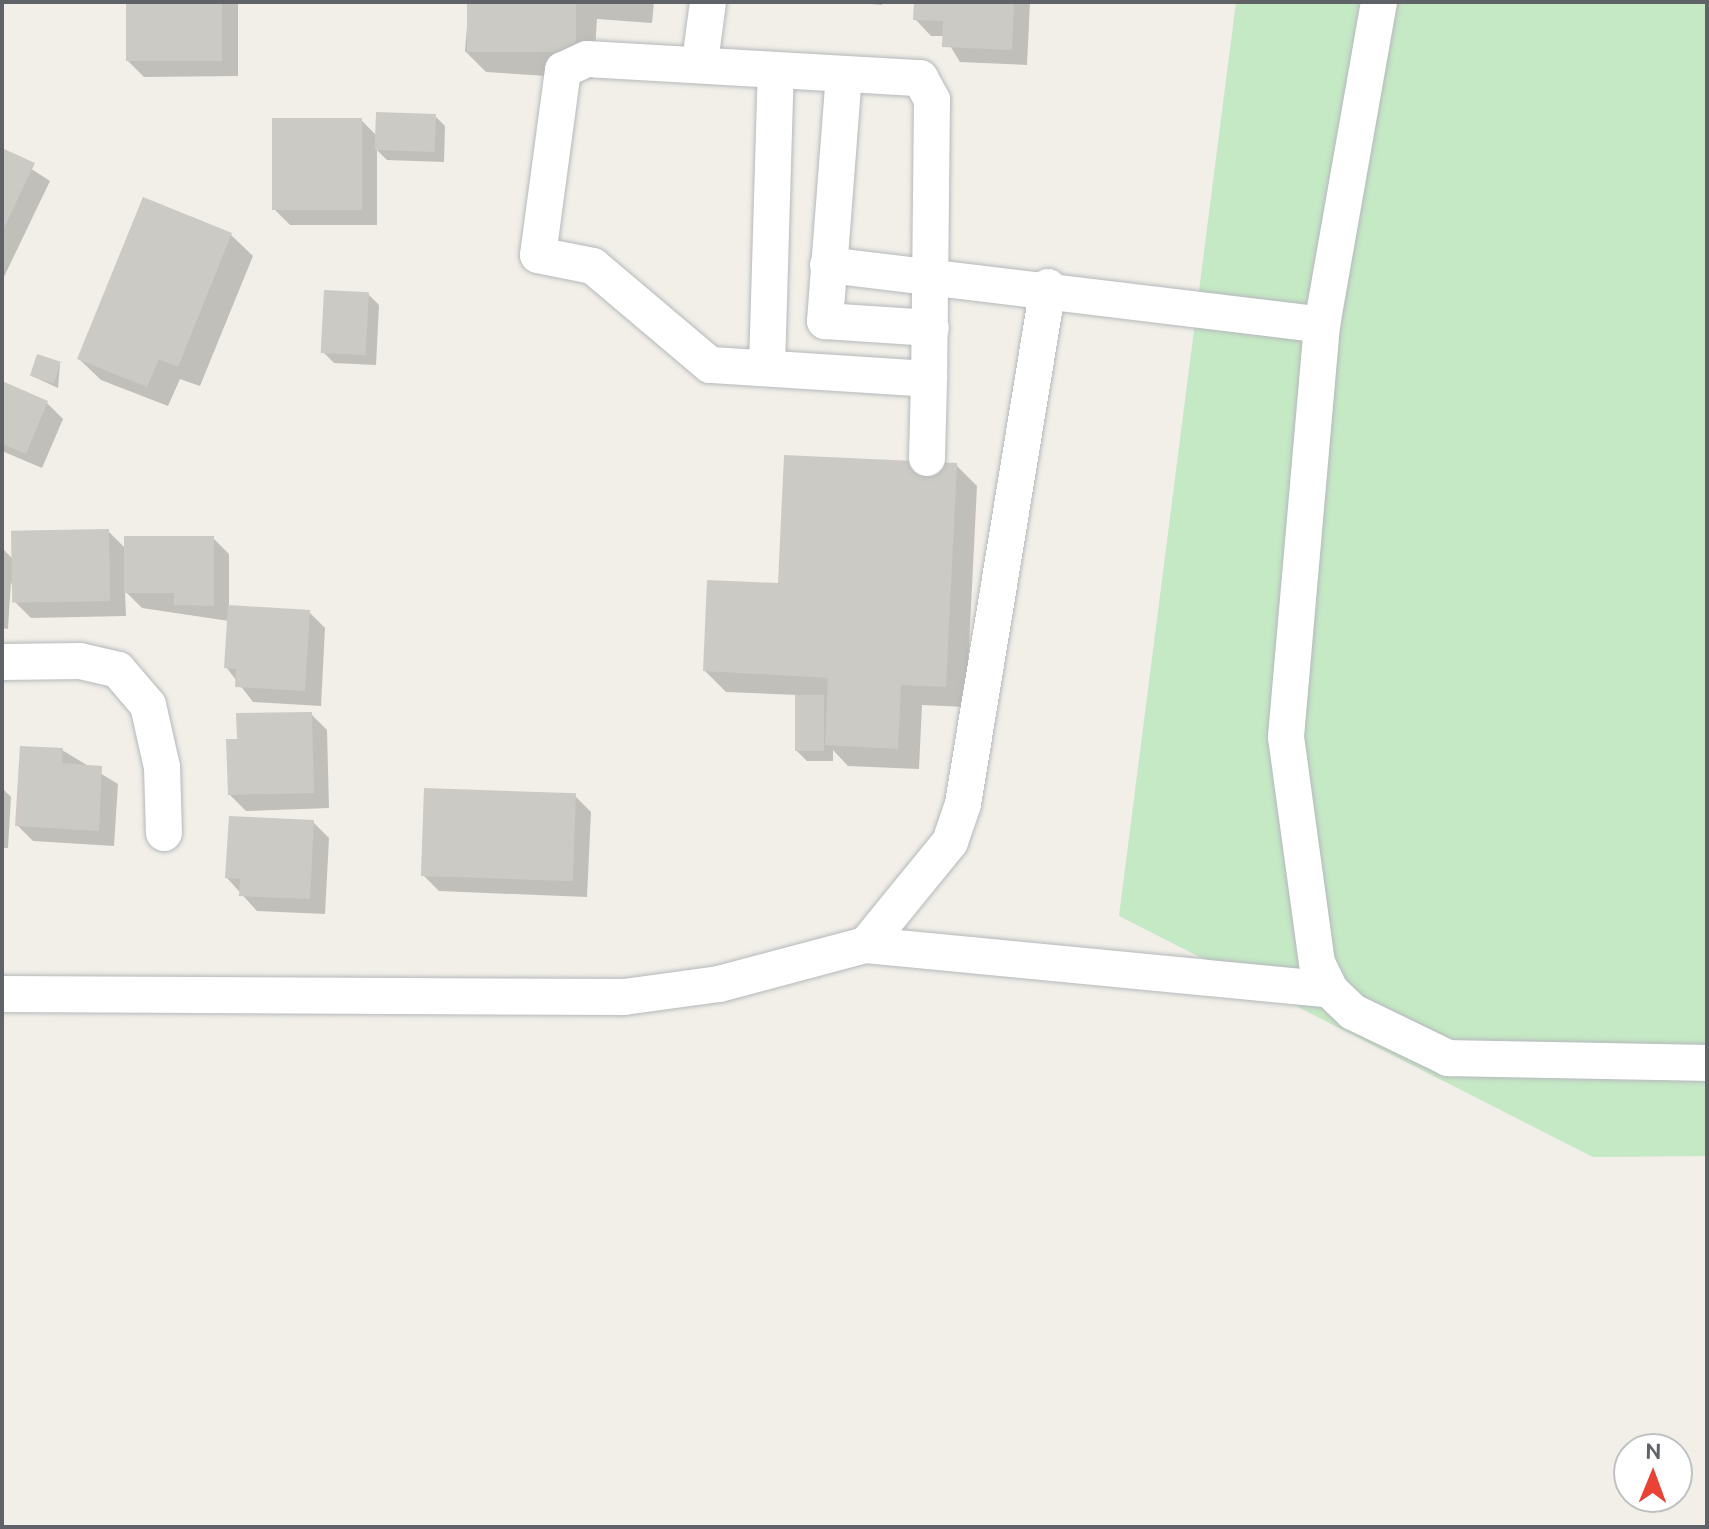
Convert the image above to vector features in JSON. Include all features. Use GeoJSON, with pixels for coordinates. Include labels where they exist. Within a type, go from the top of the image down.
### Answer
{"type":"FeatureCollection","features":[{"type":"Feature","properties":{"kind":"street"},"geometry":{"type":"LineString","coordinates":[[700,62],[708,2]]}},
{"type":"Feature","properties":{"kind":"street"},"geometry":{"type":"LineString","coordinates":[[1379,2],[1322,325],[1286,737],[1317,963],[1330,990],[1380,1029],[1448,1058],[1707,1063]]}},
{"type":"Feature","properties":{"kind":"street"},"geometry":{"type":"LineString","coordinates":[[927,458],[932,273],[931,89],[920,78],[776,70],[700,62],[587,59],[563,70],[538,255],[593,266],[710,365],[929,379]]}},
{"type":"Feature","properties":{"kind":"street"},"geometry":{"type":"LineString","coordinates":[[767,367],[776,70]]}},
{"type":"Feature","properties":{"kind":"street"},"geometry":{"type":"LineString","coordinates":[[844,74],[825,321],[931,328]]}},
{"type":"Feature","properties":{"kind":"street"},"geometry":{"type":"LineString","coordinates":[[828,265],[1048,287],[1322,325]]}},
{"type":"Feature","properties":{"kind":"street"},"geometry":{"type":"LineString","coordinates":[[866,945],[950,842],[963,804],[1048,287]]}},
{"type":"Feature","properties":{"kind":"street"},"geometry":{"type":"LineString","coordinates":[[2,662],[80,661],[118,670],[148,705],[162,767],[164,833]]}},
{"type":"Feature","properties":{"kind":"street"},"geometry":{"type":"LineString","coordinates":[[2,994],[624,997],[719,984],[866,945],[1330,990]]}},
{"type":"Feature","properties":{"kind":"green space"},"geometry":{"type":"Polygon","coordinates":[[[1236,2],[1707,2],[1707,1156],[1593,1157],[1119,916],[1236,2]]]}},
{"type":"Feature","properties":{"kind":"building"},"geometry":{"type":"Polygon","coordinates":[[[126,2],[222,2],[222,61],[126,61],[126,2]]]}},
{"type":"Feature","properties":{"kind":"building"},"geometry":{"type":"Polygon","coordinates":[[[467,2],[576,2],[576,52],[467,52],[467,2]]]}},
{"type":"Feature","properties":{"kind":"building"},"geometry":{"type":"Polygon","coordinates":[[[914,2],[1014,2],[1012,50],[942,47],[943,21],[913,20],[914,2]]]}},
{"type":"Feature","properties":{"kind":"building"},"geometry":{"type":"Polygon","coordinates":[[[376,112],[436,114],[435,152],[375,150],[376,112]]]}},
{"type":"Feature","properties":{"kind":"building"},"geometry":{"type":"Polygon","coordinates":[[[272,118],[362,118],[362,210],[272,210],[272,118]]]}},
{"type":"Feature","properties":{"kind":"building"},"geometry":{"type":"Polygon","coordinates":[[[2,148],[35,163],[2,232],[2,148]]]}},
{"type":"Feature","properties":{"kind":"building"},"geometry":{"type":"Polygon","coordinates":[[[143,197],[232,233],[178,367],[159,359],[147,387],[77,359],[143,197]]]}},
{"type":"Feature","properties":{"kind":"building"},"geometry":{"type":"Polygon","coordinates":[[[324,290],[369,292],[366,355],[321,353],[324,290]]]}},
{"type":"Feature","properties":{"kind":"building"},"geometry":{"type":"Polygon","coordinates":[[[37,354],[61,362],[54,384],[30,376],[37,354]]]}},
{"type":"Feature","properties":{"kind":"building"},"geometry":{"type":"Polygon","coordinates":[[[2,381],[48,401],[26,454],[2,444],[2,381]]]}},
{"type":"Feature","properties":{"kind":"building"},"geometry":{"type":"Polygon","coordinates":[[[784,455],[957,463],[946,687],[901,685],[898,749],[825,745],[828,678],[703,671],[707,580],[778,583],[784,455]]]}},
{"type":"Feature","properties":{"kind":"building"},"geometry":{"type":"Polygon","coordinates":[[[109,529],[110,601],[12,603],[11,531],[109,529]]]}},
{"type":"Feature","properties":{"kind":"building"},"geometry":{"type":"Polygon","coordinates":[[[124,536],[214,536],[214,606],[174,605],[174,593],[124,593],[124,536]]]}},
{"type":"Feature","properties":{"kind":"building"},"geometry":{"type":"Polygon","coordinates":[[[228,605],[310,610],[305,691],[235,687],[236,669],[224,668],[228,605]]]}},
{"type":"Feature","properties":{"kind":"building"},"geometry":{"type":"Polygon","coordinates":[[[795,695],[824,695],[824,751],[795,751],[795,695]]]}},
{"type":"Feature","properties":{"kind":"building"},"geometry":{"type":"Polygon","coordinates":[[[312,712],[314,793],[228,795],[226,739],[237,739],[236,713],[312,712]]]}},
{"type":"Feature","properties":{"kind":"building"},"geometry":{"type":"Polygon","coordinates":[[[20,746],[63,748],[62,763],[102,766],[99,831],[15,826],[20,746]]]}},
{"type":"Feature","properties":{"kind":"building"},"geometry":{"type":"Polygon","coordinates":[[[424,788],[576,793],[573,881],[421,876],[424,788]]]}},
{"type":"Feature","properties":{"kind":"building"},"geometry":{"type":"Polygon","coordinates":[[[229,816],[314,820],[310,899],[239,896],[240,879],[225,878],[229,816]]]}}]}
